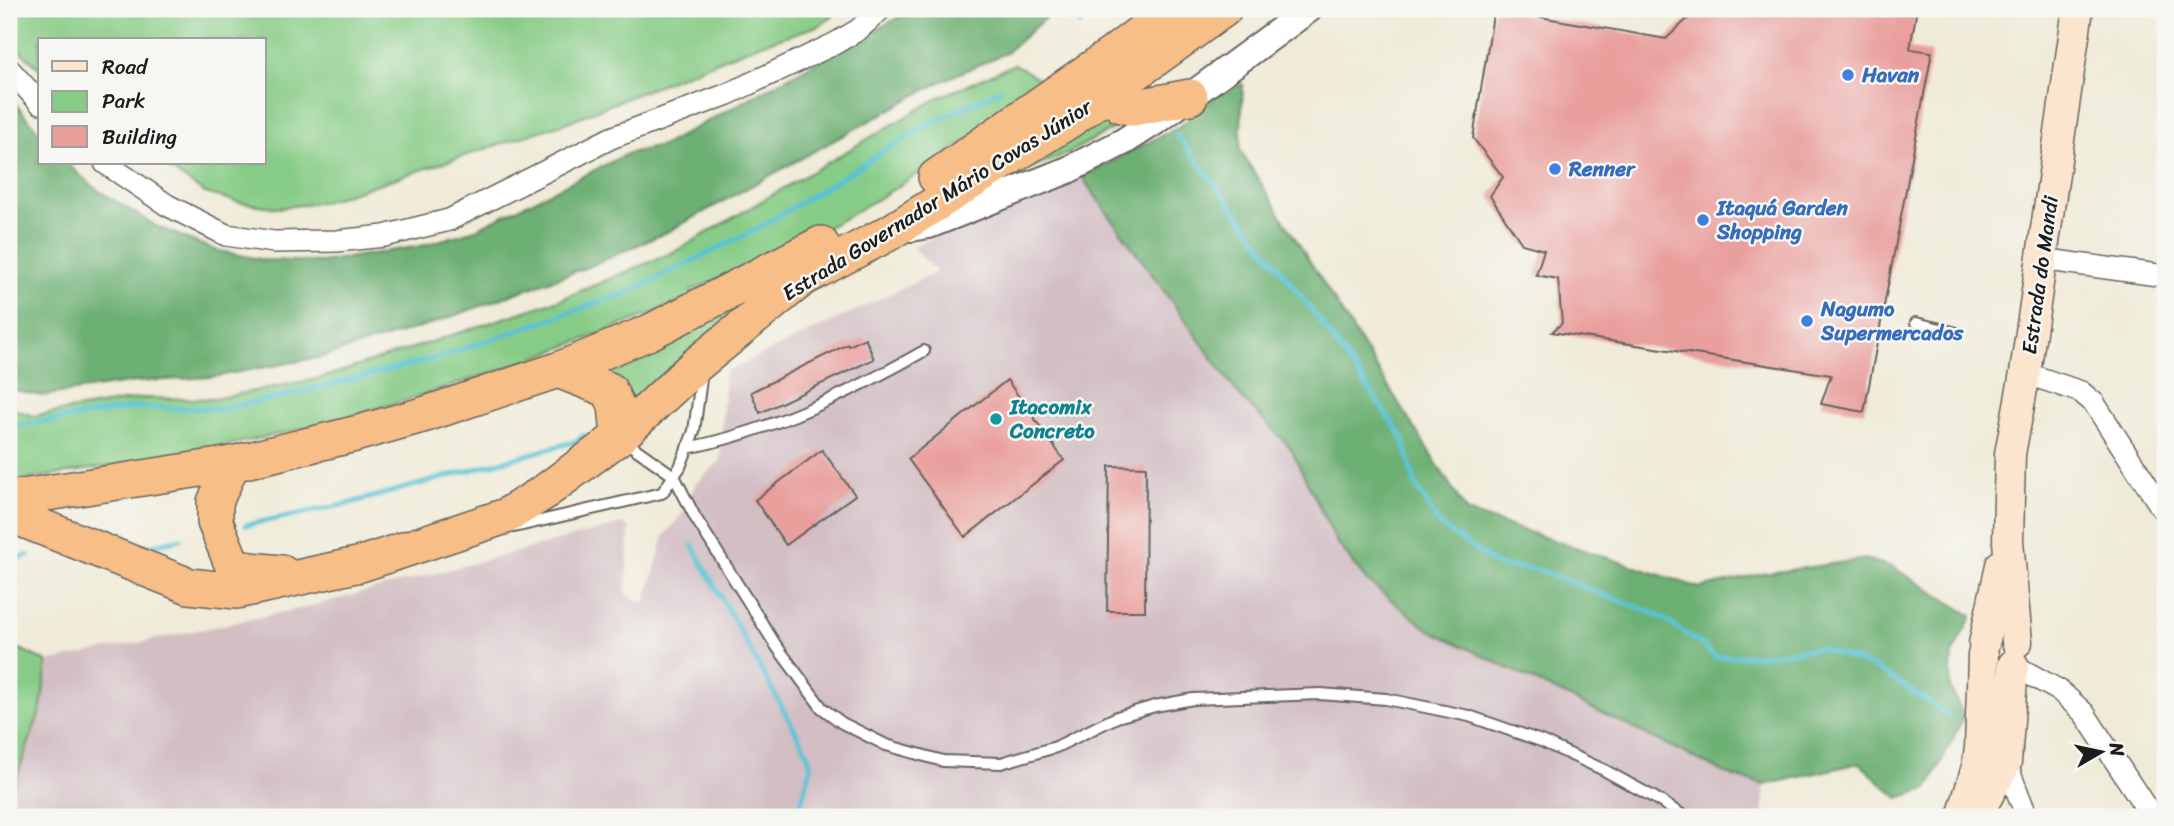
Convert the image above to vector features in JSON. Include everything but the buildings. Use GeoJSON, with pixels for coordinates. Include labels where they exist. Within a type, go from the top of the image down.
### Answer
{"type":"FeatureCollection","features":[{"type":"Feature","properties":{"kind":"highway","name":"Estrada Governador Mário Covas Júnior"},"geometry":{"type":"LineString","coordinates":[[9,499],[232,464],[367,431],[558,370],[650,332],[846,230],[953,167],[1172,9]]}},
{"type":"Feature","properties":{"kind":"highway","name":"Estrada Governador Mário Covas Júnior"},"geometry":{"type":"LineString","coordinates":[[9,514],[189,586],[237,591],[360,564],[506,516],[543,493],[619,437],[705,357],[803,278],[889,233],[1070,120],[1224,9]]}},
{"type":"Feature","properties":{"kind":"highway"},"geometry":{"type":"LineString","coordinates":[[1136,36],[1113,70],[1113,89],[1121,105],[1133,108],[1190,97]]}},
{"type":"Feature","properties":{"kind":"highway"},"geometry":{"type":"LineString","coordinates":[[558,370],[609,390],[615,405],[619,437]]}},
{"type":"Feature","properties":{"kind":"highway"},"geometry":{"type":"LineString","coordinates":[[232,464],[215,502],[215,522],[232,564],[250,570],[305,575]]}},
{"type":"Feature","properties":{"kind":"main road","name":"Estrada do Mandi"},"geometry":{"type":"LineString","coordinates":[[1976,817],[2006,763],[2015,653],[2008,541],[2010,454],[2025,373],[2078,9]]}},
{"type":"Feature","properties":{"kind":"main road","name":"Estrada do Mandi"},"geometry":{"type":"LineString","coordinates":[[1962,817],[1977,767],[1984,649],[2004,548],[2008,541]]}},
{"type":"Feature","properties":{"kind":"main road"},"geometry":{"type":"LineString","coordinates":[[1984,649],[1992,635],[2008,634],[2015,653]]}},
{"type":"Feature","properties":{"kind":"street"},"geometry":{"type":"LineString","coordinates":[[106,164],[167,205],[226,235],[274,242],[337,241],[384,236],[449,220],[611,138],[728,94],[834,44],[858,30],[881,9]]}},
{"type":"Feature","properties":{"kind":"street"},"geometry":{"type":"LineString","coordinates":[[889,233],[929,225],[1068,170],[1123,142],[1190,97],[1309,9]]}},
{"type":"Feature","properties":{"kind":"street"},"geometry":{"type":"LineString","coordinates":[[9,69],[38,101]]}},
{"type":"Feature","properties":{"kind":"street"},"geometry":{"type":"LineString","coordinates":[[2041,259],[2165,276]]}},
{"type":"Feature","properties":{"kind":"street"},"geometry":{"type":"LineString","coordinates":[[2025,373],[2081,392],[2094,403],[2165,513]]}},
{"type":"Feature","properties":{"kind":"street"},"geometry":{"type":"LineString","coordinates":[[2015,653],[2084,713],[2152,817]]}},
{"type":"Feature","properties":{"kind":"street"},"geometry":{"type":"LineString","coordinates":[[2006,763],[2027,817]]}},
{"type":"Feature","properties":{"kind":"lane"},"geometry":{"type":"LineString","coordinates":[[1916,323],[1956,333]]}},
{"type":"Feature","properties":{"kind":"lane"},"geometry":{"type":"LineString","coordinates":[[687,448],[725,440],[807,411],[875,379],[924,351]]}},
{"type":"Feature","properties":{"kind":"lane"},"geometry":{"type":"LineString","coordinates":[[388,555],[662,493],[674,476],[694,431],[705,357]]}},
{"type":"Feature","properties":{"kind":"lane"},"geometry":{"type":"LineString","coordinates":[[619,437],[674,476],[695,517],[765,629],[822,708],[864,736],[895,748],[943,761],[1001,763],[1056,747],[1117,718],[1154,706],[1193,699],[1320,694],[1386,699],[1469,716],[1541,741],[1604,770],[1685,817]]}},
{"type":"Feature","properties":{"kind":"shaded area"},"geometry":{"type":"Polygon","coordinates":[[[1083,176],[1239,395],[1290,447],[1336,541],[1734,777],[1765,785],[1763,817],[9,817],[9,799],[41,708],[47,662],[308,607],[621,524],[629,528],[626,594],[645,603],[664,536],[684,511],[696,483],[720,461],[725,372],[937,272],[912,246],[1083,176]]]}},
{"type":"Feature","properties":{"kind":"green space"},"geometry":{"type":"Polygon","coordinates":[[[9,9],[841,9],[821,25],[755,46],[565,123],[323,202],[279,208],[238,202],[205,193],[162,164],[266,164],[266,38],[38,38],[38,67],[9,41],[9,9]]]}},
{"type":"Feature","properties":{"kind":"green space"},"geometry":{"type":"Polygon","coordinates":[[[914,9],[1051,9],[1046,17],[1006,53],[940,82],[669,231],[593,265],[434,323],[322,357],[212,377],[134,382],[41,396],[9,389],[9,96],[38,131],[38,164],[67,164],[96,189],[158,227],[215,250],[264,260],[321,262],[421,246],[472,231],[629,153],[662,146],[914,9]]]}},
{"type":"Feature","properties":{"kind":"green space"},"geometry":{"type":"Polygon","coordinates":[[[1015,64],[1045,83],[892,190],[804,239],[691,291],[692,297],[508,367],[321,424],[205,450],[9,482],[9,407],[33,416],[142,398],[213,399],[321,378],[559,300],[676,251],[938,98],[1015,64]]]}},
{"type":"Feature","properties":{"kind":"green space"},"geometry":{"type":"Polygon","coordinates":[[[1243,84],[1240,150],[1467,512],[1700,588],[1762,574],[1866,559],[1894,568],[1972,616],[1952,654],[1950,688],[1964,716],[1928,789],[1898,798],[1859,763],[1765,785],[1734,777],[1429,630],[1366,580],[1336,541],[1290,447],[1239,395],[1083,176],[1180,126],[1224,89],[1243,84]]]}},
{"type":"Feature","properties":{"kind":"green space"},"geometry":{"type":"Polygon","coordinates":[[[1097,116],[1116,127],[1063,156],[1005,177],[1097,116]]]}},
{"type":"Feature","properties":{"kind":"green space"},"geometry":{"type":"Polygon","coordinates":[[[765,286],[632,400],[593,365],[765,286]]]}},
{"type":"Feature","properties":{"kind":"green space"},"geometry":{"type":"Polygon","coordinates":[[[9,610],[16,647],[47,662],[41,708],[9,799],[9,610]]]}},
{"type":"Feature","properties":{"kind":"waterway"},"geometry":{"type":"LineString","coordinates":[[1080,24],[1091,9]]}},
{"type":"Feature","properties":{"kind":"waterway"},"geometry":{"type":"LineString","coordinates":[[9,427],[140,407],[218,409],[277,398],[437,358],[629,292],[759,228],[922,128],[1000,90]]}},
{"type":"Feature","properties":{"kind":"waterway"},"geometry":{"type":"LineString","coordinates":[[1176,134],[1321,322],[1403,438],[1415,484],[1440,525],[1498,566],[1535,569],[1656,614],[1704,646],[1715,657],[1764,655],[1820,648],[1874,667],[1949,715]]}},
{"type":"Feature","properties":{"kind":"waterway"},"geometry":{"type":"LineString","coordinates":[[246,525],[347,504],[577,441],[584,435]]}},
{"type":"Feature","properties":{"kind":"waterway"},"geometry":{"type":"LineString","coordinates":[[144,547],[181,539]]}},
{"type":"Feature","properties":{"kind":"waterway"},"geometry":{"type":"LineString","coordinates":[[692,545],[807,752],[811,767],[797,817]]}},
{"type":"Feature","properties":{"kind":"waterway"},"geometry":{"type":"LineString","coordinates":[[9,562],[28,555]]}},
{"type":"Feature","properties":{"kind":"place","name":"Havan"},"geometry":{"type":"Point","coordinates":[1848,75]}},
{"type":"Feature","properties":{"kind":"place","name":"Renner"},"geometry":{"type":"Point","coordinates":[1555,169]}},
{"type":"Feature","properties":{"kind":"place","name":"Itaquá Garden Shopping"},"geometry":{"type":"Point","coordinates":[1703,220]}},
{"type":"Feature","properties":{"kind":"place","name":"Nagumo Supermercados"},"geometry":{"type":"Point","coordinates":[1807,321]}},
{"type":"Feature","properties":{"kind":"place","name":"Itacomix Concreto"},"geometry":{"type":"Point","coordinates":[996,419]}}]}
